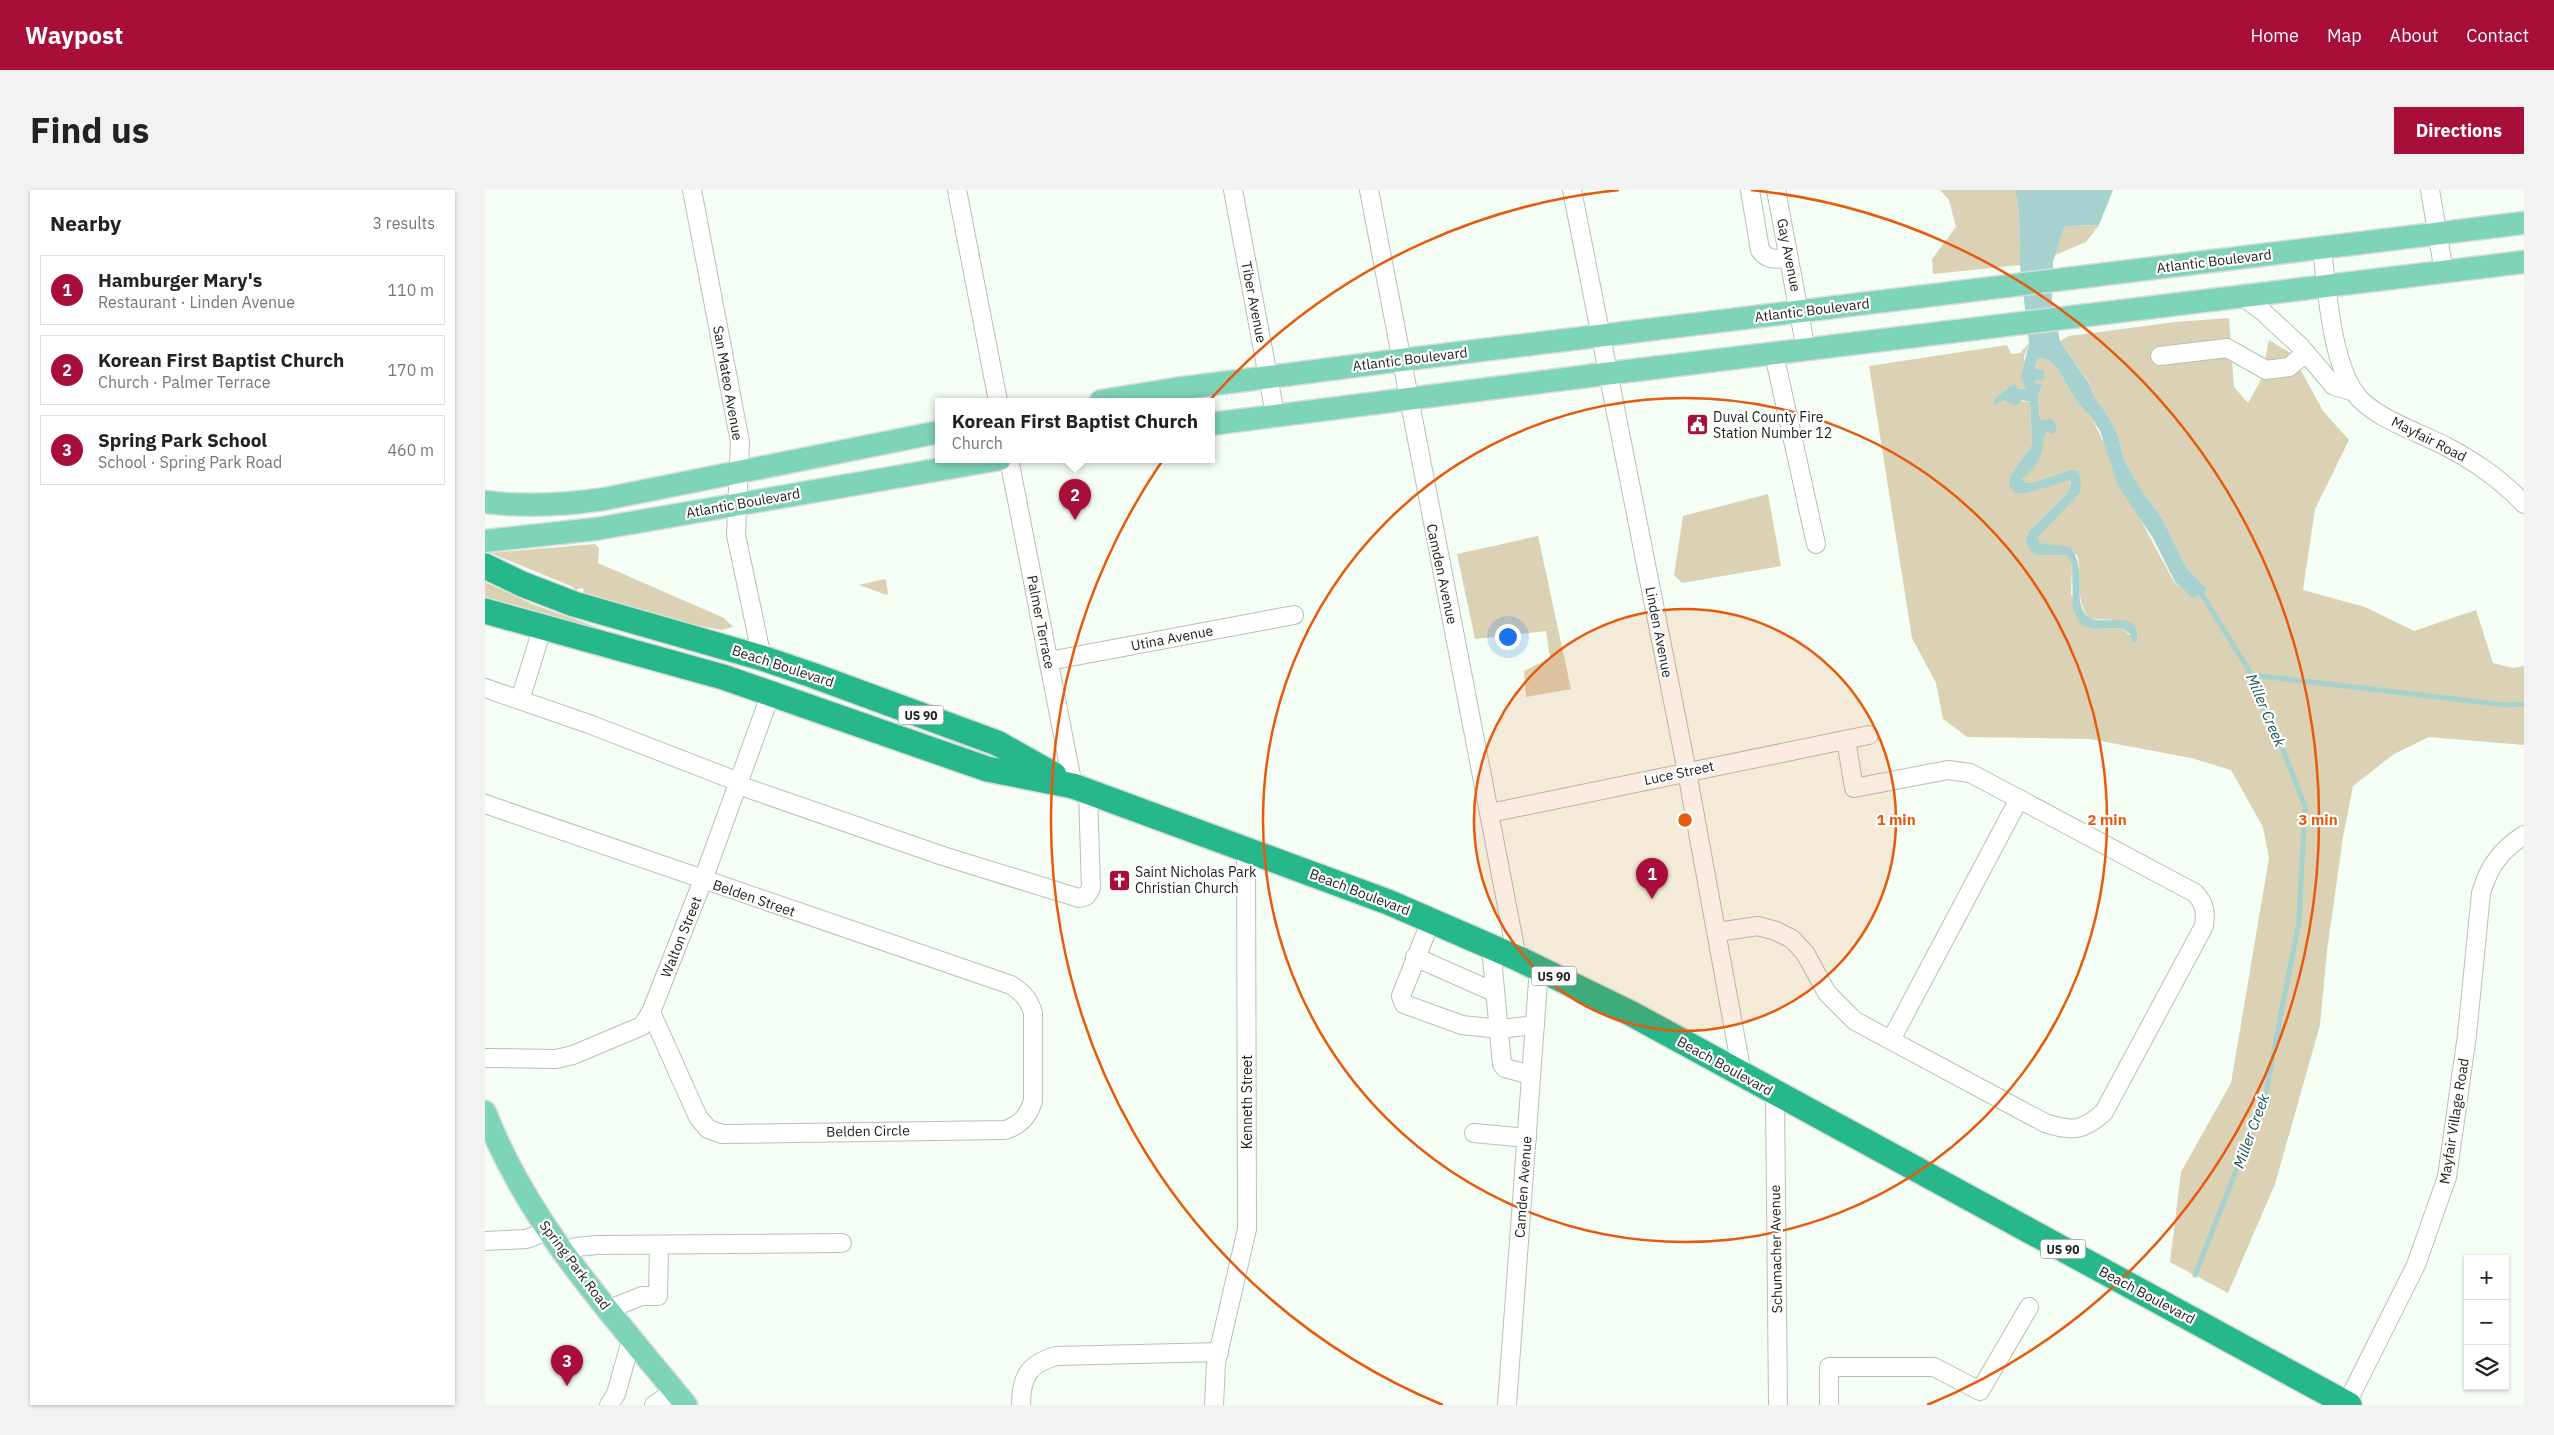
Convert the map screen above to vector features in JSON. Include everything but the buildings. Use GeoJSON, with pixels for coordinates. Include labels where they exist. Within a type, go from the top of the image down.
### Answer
{"type":"FeatureCollection","features":[{"type":"Feature","properties":{"kind":"highway","name":"Beach Boulevard"},"geometry":{"type":"LineString","coordinates":[[485,566],[522,584],[574,604],[627,621],[762,658],[997,744],[1081,789]]}},
{"type":"Feature","properties":{"kind":"highway","name":"Beach Boulevard"},"geometry":{"type":"LineString","coordinates":[[485,611],[670,662],[771,694],[987,769],[1081,789],[1246,848],[1431,920],[1539,968],[1632,1014],[2348,1405]]}},
{"type":"Feature","properties":{"kind":"main road","name":"Atlantic Boulevard"},"geometry":{"type":"LineString","coordinates":[[1122,398],[1401,360],[2524,223]]}},
{"type":"Feature","properties":{"kind":"main road"},"geometry":{"type":"LineString","coordinates":[[1215,423],[1275,414],[1607,373],[2524,262]]}},
{"type":"Feature","properties":{"kind":"main road"},"geometry":{"type":"LineString","coordinates":[[485,502],[536,506],[569,504],[738,473],[935,433]]}},
{"type":"Feature","properties":{"kind":"main road","name":"Atlantic Boulevard"},"geometry":{"type":"LineString","coordinates":[[485,541],[596,529],[737,503],[848,487],[978,463]]}},
{"type":"Feature","properties":{"kind":"main road","name":"San Mateo Avenue"},"geometry":{"type":"LineString","coordinates":[[762,658],[771,694]]}},
{"type":"Feature","properties":{"kind":"main road","name":"Spring Park Road"},"geometry":{"type":"LineString","coordinates":[[485,1112],[503,1153],[547,1231],[680,1398]]}},
{"type":"Feature","properties":{"kind":"street","name":"San Mateo Avenue"},"geometry":{"type":"LineString","coordinates":[[692,190],[740,442],[736,535],[762,658]]}},
{"type":"Feature","properties":{"kind":"street"},"geometry":{"type":"LineString","coordinates":[[957,190],[997,398]]}},
{"type":"Feature","properties":{"kind":"street","name":"Tiber Avenue"},"geometry":{"type":"LineString","coordinates":[[1233,190],[1275,414]]}},
{"type":"Feature","properties":{"kind":"street","name":"Camden Avenue"},"geometry":{"type":"LineString","coordinates":[[1369,190],[1517,958]]}},
{"type":"Feature","properties":{"kind":"street","name":"Linden Avenue"},"geometry":{"type":"LineString","coordinates":[[1572,190],[1599,337],[1687,772],[1742,1074]]}},
{"type":"Feature","properties":{"kind":"street"},"geometry":{"type":"LineString","coordinates":[[1750,190],[1759,250],[1765,257],[1773,260],[1789,258]]}},
{"type":"Feature","properties":{"kind":"street","name":"Gay Avenue"},"geometry":{"type":"LineString","coordinates":[[1776,190],[1807,350]]}},
{"type":"Feature","properties":{"kind":"street"},"geometry":{"type":"LineString","coordinates":[[2429,190],[2444,272]]}},
{"type":"Feature","properties":{"kind":"street","name":"Mayfair Road"},"geometry":{"type":"LineString","coordinates":[[2322,248],[2340,358],[2355,392],[2375,410],[2401,427],[2445,446],[2473,462],[2524,504]]}},
{"type":"Feature","properties":{"kind":"street"},"geometry":{"type":"LineString","coordinates":[[2241,296],[2262,310],[2306,353],[2334,386],[2355,392]]}},
{"type":"Feature","properties":{"kind":"street"},"geometry":{"type":"LineString","coordinates":[[2159,356],[2227,348],[2266,370],[2289,367],[2306,353]]}},
{"type":"Feature","properties":{"kind":"street"},"geometry":{"type":"LineString","coordinates":[[1774,354],[1816,544]]}},
{"type":"Feature","properties":{"kind":"street","name":"Palmer Terrace"},"geometry":{"type":"LineString","coordinates":[[739,784],[943,856],[1079,898],[1086,896],[1091,888],[1081,789],[1049,661],[1010,463]]}},
{"type":"Feature","properties":{"kind":"street","name":"Utina Avenue"},"geometry":{"type":"LineString","coordinates":[[1049,661],[1294,615]]}},
{"type":"Feature","properties":{"kind":"street"},"geometry":{"type":"LineString","coordinates":[[520,700],[542,628]]}},
{"type":"Feature","properties":{"kind":"street"},"geometry":{"type":"LineString","coordinates":[[485,688],[739,784]]}},
{"type":"Feature","properties":{"kind":"street","name":"Walton Street"},"geometry":{"type":"LineString","coordinates":[[485,1058],[556,1058],[573,1055],[642,1026],[651,1012],[703,880],[771,694]]}},
{"type":"Feature","properties":{"kind":"street","name":"Luce Street"},"geometry":{"type":"LineString","coordinates":[[1490,813],[1869,735]]}},
{"type":"Feature","properties":{"kind":"street"},"geometry":{"type":"LineString","coordinates":[[1717,932],[1758,926],[1776,931],[1792,940],[1805,953],[1827,993],[1855,1021],[2045,1123],[2061,1128],[2077,1129],[2093,1122],[2105,1112],[2204,926],[2206,914],[2202,901],[2195,893],[1970,773],[1948,770],[1855,788],[1845,740]]}},
{"type":"Feature","properties":{"kind":"street"},"geometry":{"type":"LineString","coordinates":[[1891,1040],[2019,799]]}},
{"type":"Feature","properties":{"kind":"street","name":"Belden Street"},"geometry":{"type":"LineString","coordinates":[[485,804],[1011,985],[1022,992]]}},
{"type":"Feature","properties":{"kind":"street","name":"Mayfair Village Road"},"geometry":{"type":"LineString","coordinates":[[2348,1405],[2416,1265],[2447,1177],[2467,1035],[2481,893],[2487,873],[2498,856],[2524,835]]}},
{"type":"Feature","properties":{"kind":"street","name":"Kenneth Street"},"geometry":{"type":"LineString","coordinates":[[1214,1405],[1214,1385],[1219,1352],[1247,1229],[1246,848]]}},
{"type":"Feature","properties":{"kind":"street"},"geometry":{"type":"LineString","coordinates":[[1431,920],[1401,996],[1404,1004],[1462,1026],[1500,1029],[1535,1026]]}},
{"type":"Feature","properties":{"kind":"street"},"geometry":{"type":"LineString","coordinates":[[1491,947],[1502,1064],[1505,1068],[1531,1075]]}},
{"type":"Feature","properties":{"kind":"street"},"geometry":{"type":"LineString","coordinates":[[1415,957],[1494,992]]}},
{"type":"Feature","properties":{"kind":"street","name":"Camden Avenue"},"geometry":{"type":"LineString","coordinates":[[1507,1405],[1539,968]]}},
{"type":"Feature","properties":{"kind":"street","name":"Belden Circle"},"geometry":{"type":"LineString","coordinates":[[651,1012],[697,1117],[708,1129],[722,1134],[1005,1130],[1023,1121],[1030,1112],[1033,1101],[1033,1014],[1030,1002],[1022,992]]}},
{"type":"Feature","properties":{"kind":"street","name":"Schumacher Avenue"},"geometry":{"type":"LineString","coordinates":[[1775,1093],[1778,1405]]}},
{"type":"Feature","properties":{"kind":"street"},"geometry":{"type":"LineString","coordinates":[[1475,1133],[1527,1138]]}},
{"type":"Feature","properties":{"kind":"street"},"geometry":{"type":"LineString","coordinates":[[485,1241],[526,1239],[547,1231]]}},
{"type":"Feature","properties":{"kind":"street"},"geometry":{"type":"LineString","coordinates":[[563,1252],[583,1246],[842,1243]]}},
{"type":"Feature","properties":{"kind":"street"},"geometry":{"type":"LineString","coordinates":[[609,1309],[642,1296],[658,1296],[659,1246]]}},
{"type":"Feature","properties":{"kind":"street"},"geometry":{"type":"LineString","coordinates":[[1829,1405],[1829,1367],[1934,1366],[1979,1398],[2029,1307]]}},
{"type":"Feature","properties":{"kind":"street"},"geometry":{"type":"LineString","coordinates":[[609,1405],[615,1394],[631,1337]]}},
{"type":"Feature","properties":{"kind":"street"},"geometry":{"type":"LineString","coordinates":[[1021,1405],[1023,1385],[1031,1367],[1042,1360],[1056,1356],[1219,1352]]}},
{"type":"Feature","properties":{"kind":"street"},"geometry":{"type":"LineString","coordinates":[[655,1405],[680,1398]]}},
{"type":"Feature","properties":{"kind":"shaded area"},"geometry":{"type":"Polygon","coordinates":[[[1940,190],[2015,190],[2019,213],[2020,265],[1933,274],[1932,259],[1956,227],[1949,200],[1940,190]]]}},
{"type":"Feature","properties":{"kind":"shaded area"},"geometry":{"type":"Polygon","coordinates":[[[2099,225],[2086,242],[2055,255],[2064,228],[2068,226],[2099,225]]]}},
{"type":"Feature","properties":{"kind":"shaded area"},"geometry":{"type":"Polygon","coordinates":[[[2229,318],[2234,387],[2248,403],[2261,380],[2269,340],[2292,354],[2323,411],[2349,440],[2315,509],[2303,590],[2365,607],[2414,631],[2476,610],[2493,663],[2513,668],[2524,666],[2524,745],[2429,737],[2394,754],[2353,786],[2343,837],[2327,951],[2320,1025],[2275,1184],[2228,1293],[2170,1262],[2181,1172],[2231,1083],[2269,858],[2263,827],[2231,770],[2191,758],[2090,739],[1967,737],[1943,719],[1936,683],[1912,638],[1869,366],[2007,345],[2011,354],[2020,353],[2029,343],[2024,357],[2026,388],[2019,389],[2013,383],[2003,399],[2030,402],[2032,445],[2011,474],[2028,493],[2069,479],[2071,484],[2068,492],[2028,532],[2026,542],[2052,554],[2066,555],[2072,564],[2071,594],[2093,629],[2122,628],[2137,642],[2137,633],[2134,626],[2128,623],[2089,618],[2084,611],[2080,596],[2077,555],[2040,543],[2037,537],[2080,493],[2070,470],[2031,483],[2024,482],[2021,479],[2042,451],[2043,437],[2047,432],[2044,421],[2040,420],[2038,395],[2041,384],[2034,383],[2034,381],[2044,379],[2035,370],[2037,360],[2041,358],[2048,360],[2058,369],[2077,402],[2092,418],[2137,513],[2174,582],[2193,597],[2208,590],[2186,567],[2163,520],[2139,486],[2124,460],[2118,435],[2110,419],[2093,394],[2090,384],[2060,341],[2069,336],[2175,322],[2229,318]]]}},
{"type":"Feature","properties":{"kind":"shaded area"},"geometry":{"type":"Polygon","coordinates":[[[1768,494],[1781,566],[1682,583],[1674,575],[1683,516],[1768,494]]]}},
{"type":"Feature","properties":{"kind":"shaded area"},"geometry":{"type":"Polygon","coordinates":[[[1538,536],[1571,689],[1526,697],[1524,671],[1550,658],[1546,631],[1475,639],[1457,554],[1538,536]]]}},
{"type":"Feature","properties":{"kind":"shaded area"},"geometry":{"type":"Polygon","coordinates":[[[595,544],[599,548],[598,563],[724,618],[733,627],[721,630],[676,621],[584,594],[583,588],[575,590],[573,587],[491,553],[595,544]]]}},
{"type":"Feature","properties":{"kind":"shaded area"},"geometry":{"type":"Polygon","coordinates":[[[886,580],[887,595],[859,585],[886,580]]]}},
{"type":"Feature","properties":{"kind":"shaded area"},"geometry":{"type":"Polygon","coordinates":[[[485,582],[532,604],[602,629],[601,633],[485,598],[485,582]]]}},
{"type":"Feature","properties":{"kind":"water"},"geometry":{"type":"Polygon","coordinates":[[[2015,190],[2113,190],[2099,225],[2068,226],[2064,228],[2053,262],[2052,301],[2060,341],[2090,385],[2093,394],[2110,419],[2118,435],[2124,460],[2139,486],[2163,520],[2186,567],[2208,590],[2193,598],[2175,582],[2153,538],[2118,486],[2100,431],[2092,418],[2077,402],[2058,369],[2048,360],[2041,358],[2037,360],[2035,369],[2044,370],[2045,379],[2035,381],[2034,383],[2042,384],[2038,395],[2040,420],[2053,419],[2057,430],[2053,434],[2047,432],[2039,460],[2021,479],[2031,483],[2070,470],[2078,471],[2081,480],[2080,493],[2038,537],[2040,543],[2070,547],[2076,556],[2080,575],[2080,602],[2082,609],[2087,616],[2093,619],[2127,621],[2133,624],[2137,631],[2137,642],[2132,642],[2130,634],[2122,628],[2093,629],[2081,625],[2073,609],[2072,564],[2066,555],[2038,555],[2030,551],[2026,542],[2028,532],[2068,492],[2071,484],[2070,480],[2028,493],[2016,493],[2009,486],[2011,474],[2032,445],[2030,402],[2022,400],[2016,406],[2003,400],[1994,405],[1994,400],[2014,383],[2019,389],[2026,388],[2021,377],[2029,343],[2020,265],[2019,213],[2015,190]]]}},
{"type":"Feature","properties":{"kind":"waterway","name":"Miller Creek"},"geometry":{"type":"LineString","coordinates":[[2195,1275],[2265,1097],[2299,921],[2305,806],[2255,680],[2201,593]]}},
{"type":"Feature","properties":{"kind":"waterway"},"geometry":{"type":"LineString","coordinates":[[2252,675],[2505,705],[2524,704]]}},
{"type":"Feature","properties":{"kind":"place","name":"Duval County Fire Station Number 12"},"geometry":{"type":"Point","coordinates":[1697,425]}},
{"type":"Feature","properties":{"kind":"place","name":"Korean First Baptist Church"},"geometry":{"type":"Point","coordinates":[1075,520]}},
{"type":"Feature","properties":{"kind":"place","name":"Saint Nicholas Park Christian Church"},"geometry":{"type":"Point","coordinates":[1119,880]}},
{"type":"Feature","properties":{"kind":"place","name":"Hamburger Mary's"},"geometry":{"type":"Point","coordinates":[1652,899]}},
{"type":"Feature","properties":{"kind":"place","name":"Spring Park School"},"geometry":{"type":"Point","coordinates":[567,1386]}}]}
